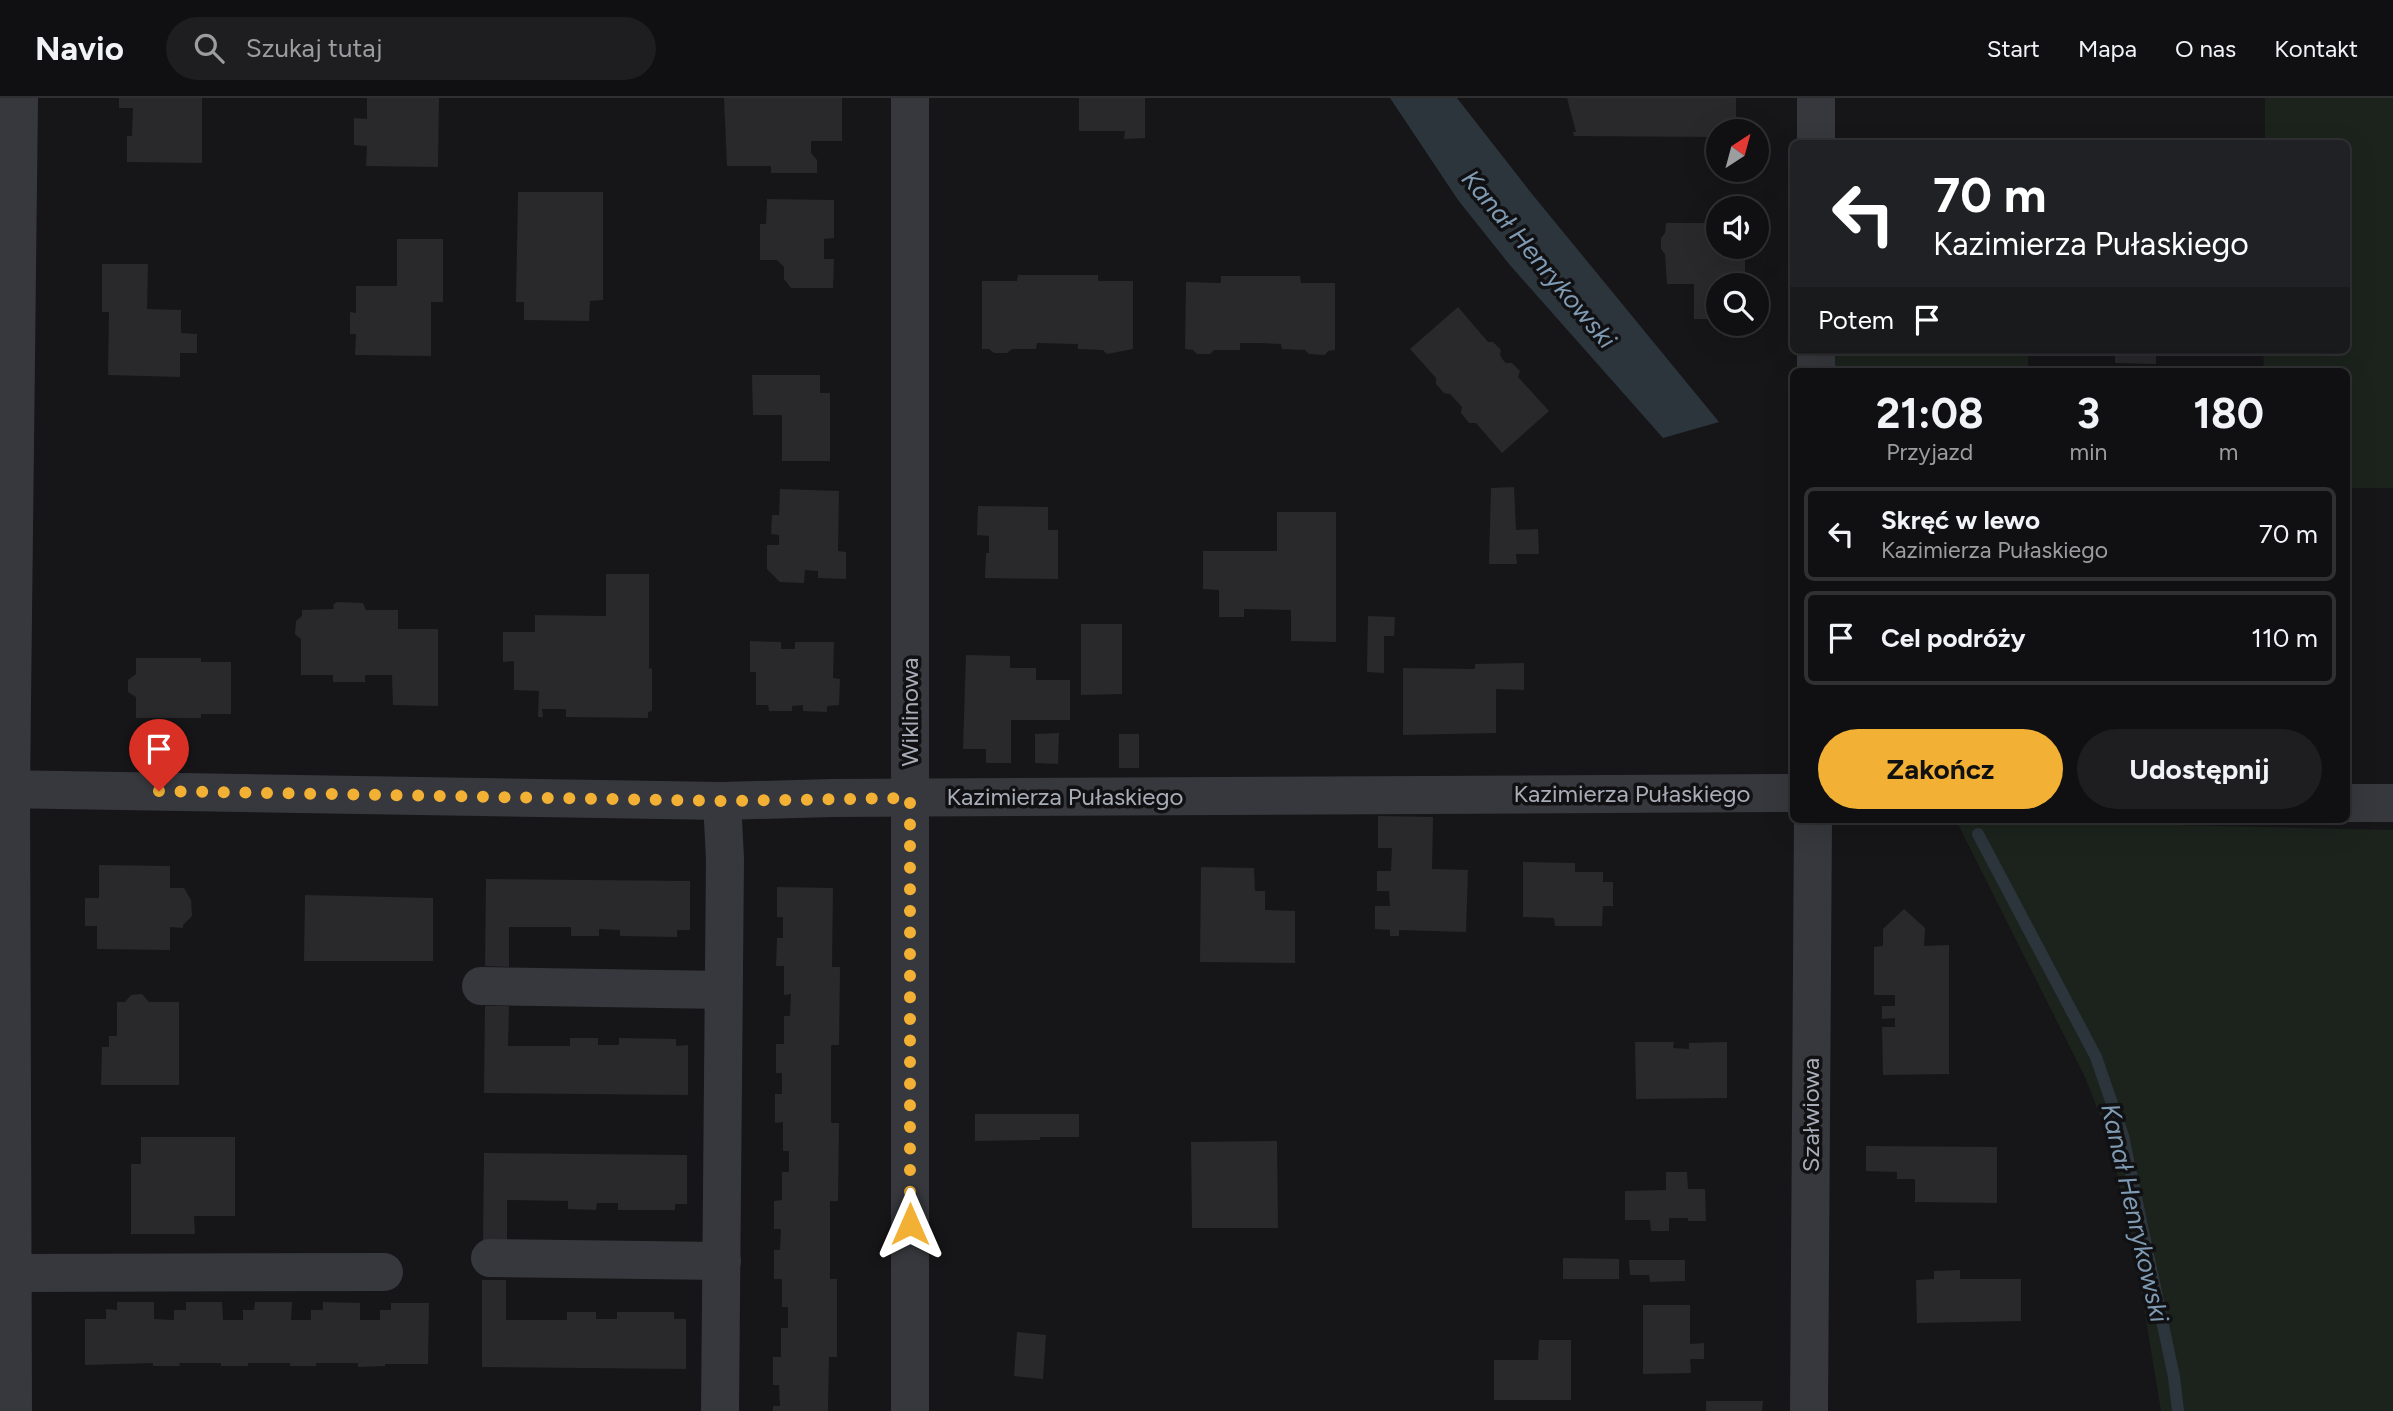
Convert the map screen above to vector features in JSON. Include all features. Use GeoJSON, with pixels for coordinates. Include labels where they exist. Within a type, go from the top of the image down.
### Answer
{"type":"FeatureCollection","features":[{"type":"Feature","properties":{"kind":"street"},"geometry":{"type":"LineString","coordinates":[[13,1411],[6,789],[9,213],[19,98]]}},
{"type":"Feature","properties":{"kind":"street","name":"Wiklinowa"},"geometry":{"type":"LineString","coordinates":[[909,98],[910,1411]]}},
{"type":"Feature","properties":{"kind":"street"},"geometry":{"type":"LineString","coordinates":[[1816,98],[1816,140]]}},
{"type":"Feature","properties":{"kind":"street","name":"Kazimierza Pułaskiego"},"geometry":{"type":"LineString","coordinates":[[6,789],[722,801],[1790,793]]}},
{"type":"Feature","properties":{"kind":"street"},"geometry":{"type":"LineString","coordinates":[[720,1411],[725,859],[722,801]]}},
{"type":"Feature","properties":{"kind":"street"},"geometry":{"type":"LineString","coordinates":[[2350,803],[2393,803]]}},
{"type":"Feature","properties":{"kind":"street","name":"Szałwiowa"},"geometry":{"type":"LineString","coordinates":[[1809,1411],[1813,823]]}},
{"type":"Feature","properties":{"kind":"street"},"geometry":{"type":"LineString","coordinates":[[481,986],[723,990]]}},
{"type":"Feature","properties":{"kind":"street"},"geometry":{"type":"LineString","coordinates":[[490,1258],[722,1261]]}},
{"type":"Feature","properties":{"kind":"street"},"geometry":{"type":"LineString","coordinates":[[13,1273],[384,1272]]}},
{"type":"Feature","properties":{"kind":"shaded area"},"geometry":{"type":"Polygon","coordinates":[[[2265,98],[2393,98],[2393,488],[2350,488],[2350,368],[2263,368],[2264,354],[2350,354],[2350,140],[2265,140],[2265,98]]]}},
{"type":"Feature","properties":{"kind":"shaded area"},"geometry":{"type":"Polygon","coordinates":[[[1833,354],[2028,354],[2028,368],[1833,368],[1833,354]]]}},
{"type":"Feature","properties":{"kind":"shaded area"},"geometry":{"type":"Polygon","coordinates":[[[1958,823],[2393,830],[2393,1411],[2161,1411],[2118,1175],[2104,1126],[2085,1077],[1958,823]]]}},
{"type":"Feature","properties":{"kind":"water"},"geometry":{"type":"Polygon","coordinates":[[[1390,98],[1457,98],[1719,422],[1663,438],[1509,264],[1458,200],[1390,98]]]}},
{"type":"Feature","properties":{"kind":"building"},"geometry":{"type":"Polygon","coordinates":[[[119,98],[202,98],[202,163],[127,162],[127,136],[132,136],[133,108],[119,108],[119,98]]]}},
{"type":"Feature","properties":{"kind":"building"},"geometry":{"type":"Polygon","coordinates":[[[367,98],[439,98],[438,167],[366,166],[367,146],[354,145],[354,118],[367,119],[367,98]]]}},
{"type":"Feature","properties":{"kind":"building"},"geometry":{"type":"Polygon","coordinates":[[[724,98],[842,98],[842,141],[811,141],[811,153],[817,160],[817,173],[771,173],[771,166],[727,166],[724,98]]]}},
{"type":"Feature","properties":{"kind":"building"},"geometry":{"type":"Polygon","coordinates":[[[1079,98],[1145,98],[1145,138],[1124,139],[1125,131],[1079,131],[1079,98]]]}},
{"type":"Feature","properties":{"kind":"building"},"geometry":{"type":"Polygon","coordinates":[[[1567,98],[1736,98],[1736,119],[1706,119],[1706,137],[1574,136],[1573,132],[1576,132],[1567,98]]]}},
{"type":"Feature","properties":{"kind":"building"},"geometry":{"type":"Polygon","coordinates":[[[518,192],[603,192],[603,300],[590,301],[589,321],[524,320],[524,302],[516,302],[518,192]]]}},
{"type":"Feature","properties":{"kind":"building"},"geometry":{"type":"Polygon","coordinates":[[[767,199],[834,200],[834,238],[824,239],[824,259],[834,259],[833,288],[791,288],[784,279],[784,267],[777,260],[760,260],[760,224],[766,224],[767,199]]]}},
{"type":"Feature","properties":{"kind":"building"},"geometry":{"type":"Polygon","coordinates":[[[1666,223],[1706,223],[1706,259],[1745,259],[1745,273],[1706,273],[1706,319],[1694,319],[1694,284],[1667,284],[1665,254],[1661,249],[1661,238],[1665,233],[1666,223]]]}},
{"type":"Feature","properties":{"kind":"building"},"geometry":{"type":"Polygon","coordinates":[[[397,239],[443,239],[443,302],[431,302],[431,356],[355,355],[356,334],[350,334],[350,312],[356,313],[356,286],[397,286],[397,239]]]}},
{"type":"Feature","properties":{"kind":"building"},"geometry":{"type":"Polygon","coordinates":[[[102,264],[148,264],[147,309],[181,310],[181,333],[197,334],[197,353],[180,353],[180,377],[108,375],[109,312],[102,312],[102,264]]]}},
{"type":"Feature","properties":{"kind":"building"},"geometry":{"type":"Polygon","coordinates":[[[1018,275],[1098,275],[1098,281],[1133,281],[1133,349],[1107,354],[1103,350],[1078,349],[1078,344],[1037,343],[1036,349],[1012,349],[1007,353],[982,349],[982,281],[1017,281],[1018,275]]]}},
{"type":"Feature","properties":{"kind":"building"},"geometry":{"type":"Polygon","coordinates":[[[1221,276],[1300,276],[1301,283],[1335,283],[1335,350],[1328,351],[1325,355],[1309,354],[1305,350],[1282,349],[1281,344],[1260,343],[1240,343],[1240,350],[1214,350],[1210,354],[1197,354],[1193,350],[1185,349],[1186,282],[1221,283],[1221,276]]]}},
{"type":"Feature","properties":{"kind":"building"},"geometry":{"type":"Polygon","coordinates":[[[1458,307],[1488,342],[1493,342],[1501,350],[1503,360],[1512,363],[1520,371],[1518,377],[1549,411],[1502,453],[1476,423],[1469,423],[1461,413],[1462,407],[1450,394],[1444,393],[1436,384],[1436,378],[1410,349],[1458,307]]]}},
{"type":"Feature","properties":{"kind":"building"},"geometry":{"type":"Polygon","coordinates":[[[2115,354],[2156,354],[2156,364],[2115,363],[2115,354]]]}},
{"type":"Feature","properties":{"kind":"building"},"geometry":{"type":"Polygon","coordinates":[[[752,375],[820,375],[820,393],[830,393],[830,461],[782,461],[782,415],[753,415],[752,375]]]}},
{"type":"Feature","properties":{"kind":"building"},"geometry":{"type":"Polygon","coordinates":[[[1514,487],[1516,530],[1538,529],[1539,554],[1516,554],[1517,564],[1489,564],[1491,488],[1514,487]]]}},
{"type":"Feature","properties":{"kind":"building"},"geometry":{"type":"Polygon","coordinates":[[[780,489],[839,491],[838,551],[846,552],[846,579],[818,578],[818,571],[805,570],[804,583],[780,582],[767,569],[767,545],[779,545],[779,535],[771,534],[772,515],[779,515],[780,489]]]}},
{"type":"Feature","properties":{"kind":"building"},"geometry":{"type":"Polygon","coordinates":[[[978,506],[1048,507],[1048,530],[1058,530],[1058,579],[985,578],[989,536],[977,535],[978,506]]]}},
{"type":"Feature","properties":{"kind":"building"},"geometry":{"type":"Polygon","coordinates":[[[1277,512],[1336,512],[1336,642],[1291,641],[1291,610],[1244,609],[1244,617],[1219,617],[1219,590],[1203,589],[1203,551],[1277,551],[1277,512]]]}},
{"type":"Feature","properties":{"kind":"building"},"geometry":{"type":"Polygon","coordinates":[[[606,574],[649,574],[652,711],[648,712],[648,718],[566,717],[566,709],[542,709],[543,717],[538,717],[539,691],[514,690],[514,661],[503,662],[503,632],[535,632],[535,615],[606,616],[606,574]]]}},
{"type":"Feature","properties":{"kind":"building"},"geometry":{"type":"Polygon","coordinates":[[[337,602],[363,603],[366,610],[398,610],[398,629],[438,629],[438,706],[393,705],[392,675],[365,675],[365,682],[333,682],[333,675],[301,675],[301,639],[295,634],[296,621],[302,616],[302,610],[334,609],[333,605],[337,602]]]}},
{"type":"Feature","properties":{"kind":"building"},"geometry":{"type":"Polygon","coordinates":[[[1368,616],[1395,617],[1394,636],[1384,636],[1384,673],[1367,672],[1368,616]]]}},
{"type":"Feature","properties":{"kind":"building"},"geometry":{"type":"Polygon","coordinates":[[[1081,624],[1122,624],[1122,694],[1081,695],[1081,624]]]}},
{"type":"Feature","properties":{"kind":"building"},"geometry":{"type":"Polygon","coordinates":[[[750,641],[781,642],[781,649],[795,649],[795,642],[834,642],[833,678],[840,679],[839,705],[827,706],[827,712],[803,711],[803,705],[792,706],[792,711],[769,711],[768,705],[756,705],[756,672],[750,672],[750,641]]]}},
{"type":"Feature","properties":{"kind":"building"},"geometry":{"type":"Polygon","coordinates":[[[966,655],[1010,656],[1010,668],[1036,668],[1036,680],[1070,680],[1070,720],[1011,720],[1011,763],[986,763],[986,749],[963,749],[966,655]]]}},
{"type":"Feature","properties":{"kind":"building"},"geometry":{"type":"Polygon","coordinates":[[[136,658],[201,658],[201,662],[231,662],[231,714],[201,714],[201,718],[136,718],[136,697],[128,692],[128,680],[136,674],[136,658]]]}},
{"type":"Feature","properties":{"kind":"building"},"geometry":{"type":"Polygon","coordinates":[[[1524,663],[1524,690],[1496,689],[1496,733],[1403,735],[1403,668],[1475,669],[1475,664],[1524,663]]]}},
{"type":"Feature","properties":{"kind":"building"},"geometry":{"type":"Polygon","coordinates":[[[1059,733],[1058,764],[1035,763],[1035,734],[1059,733]]]}},
{"type":"Feature","properties":{"kind":"building"},"geometry":{"type":"Polygon","coordinates":[[[1119,734],[1139,734],[1139,768],[1119,768],[1119,734]]]}},
{"type":"Feature","properties":{"kind":"building"},"geometry":{"type":"Polygon","coordinates":[[[1378,816],[1433,817],[1432,869],[1468,870],[1466,932],[1399,930],[1399,936],[1390,936],[1390,930],[1375,929],[1375,906],[1390,906],[1389,891],[1377,891],[1377,871],[1391,871],[1392,848],[1378,848],[1378,816]]]}},
{"type":"Feature","properties":{"kind":"building"},"geometry":{"type":"Polygon","coordinates":[[[1523,862],[1575,863],[1575,872],[1603,872],[1603,882],[1613,882],[1613,906],[1603,906],[1602,926],[1555,926],[1554,918],[1523,917],[1523,862]]]}},
{"type":"Feature","properties":{"kind":"building"},"geometry":{"type":"Polygon","coordinates":[[[99,865],[170,866],[170,888],[184,888],[191,900],[192,916],[183,928],[170,927],[170,950],[97,949],[97,926],[85,926],[85,898],[99,898],[99,865]]]}},
{"type":"Feature","properties":{"kind":"building"},"geometry":{"type":"Polygon","coordinates":[[[1201,867],[1254,868],[1255,891],[1265,891],[1265,910],[1295,911],[1295,963],[1200,962],[1201,867]]]}},
{"type":"Feature","properties":{"kind":"building"},"geometry":{"type":"Polygon","coordinates":[[[486,879],[690,881],[690,930],[677,930],[677,937],[620,936],[620,930],[599,929],[599,936],[571,936],[571,927],[509,927],[509,967],[485,966],[486,879]]]}},
{"type":"Feature","properties":{"kind":"building"},"geometry":{"type":"Polygon","coordinates":[[[777,887],[833,888],[832,967],[840,967],[839,1045],[831,1045],[831,1123],[839,1123],[838,1201],[830,1201],[830,1279],[837,1279],[837,1357],[829,1357],[828,1411],[773,1411],[773,1406],[780,1406],[779,1385],[773,1385],[773,1357],[781,1357],[781,1328],[788,1328],[788,1307],[782,1307],[782,1279],[774,1279],[774,1250],[780,1250],[781,1229],[774,1229],[774,1201],[782,1200],[782,1172],[789,1172],[789,1151],[783,1151],[783,1122],[775,1123],[775,1094],[782,1094],[782,1073],[776,1073],[776,1044],[784,1044],[784,1016],[790,1016],[791,994],[784,995],[784,966],[776,966],[777,938],[783,938],[783,917],[777,917],[777,887]]]}},
{"type":"Feature","properties":{"kind":"building"},"geometry":{"type":"Polygon","coordinates":[[[305,895],[433,898],[433,961],[304,961],[305,895]]]}},
{"type":"Feature","properties":{"kind":"building"},"geometry":{"type":"Polygon","coordinates":[[[1904,909],[1925,928],[1924,946],[1949,945],[1949,1074],[1883,1075],[1882,1027],[1895,1027],[1895,1018],[1882,1019],[1882,1006],[1895,1006],[1895,995],[1874,995],[1874,947],[1883,946],[1883,929],[1904,909]]]}},
{"type":"Feature","properties":{"kind":"building"},"geometry":{"type":"Polygon","coordinates":[[[142,994],[149,1002],[179,1002],[179,1085],[101,1085],[102,1047],[109,1047],[109,1036],[117,1036],[117,1002],[125,1002],[131,995],[142,994]]]}},
{"type":"Feature","properties":{"kind":"building"},"geometry":{"type":"Polygon","coordinates":[[[485,1006],[509,1006],[508,1046],[570,1046],[570,1038],[598,1038],[598,1045],[619,1045],[619,1038],[676,1039],[676,1046],[688,1045],[688,1095],[484,1093],[485,1006]]]}},
{"type":"Feature","properties":{"kind":"building"},"geometry":{"type":"Polygon","coordinates":[[[1635,1042],[1674,1042],[1673,1048],[1689,1049],[1689,1043],[1727,1042],[1727,1098],[1636,1099],[1635,1042]]]}},
{"type":"Feature","properties":{"kind":"building"},"geometry":{"type":"Polygon","coordinates":[[[975,1114],[1079,1114],[1079,1137],[975,1141],[975,1114]]]}},
{"type":"Feature","properties":{"kind":"building"},"geometry":{"type":"Polygon","coordinates":[[[141,1137],[235,1137],[235,1216],[194,1216],[195,1234],[131,1234],[131,1164],[141,1164],[141,1137]]]}},
{"type":"Feature","properties":{"kind":"building"},"geometry":{"type":"Polygon","coordinates":[[[1277,1141],[1278,1228],[1192,1228],[1191,1142],[1277,1141]]]}},
{"type":"Feature","properties":{"kind":"building"},"geometry":{"type":"Polygon","coordinates":[[[1866,1146],[1997,1147],[1997,1203],[1915,1202],[1915,1179],[1897,1179],[1897,1172],[1866,1171],[1866,1146]]]}},
{"type":"Feature","properties":{"kind":"building"},"geometry":{"type":"Polygon","coordinates":[[[484,1153],[687,1155],[687,1204],[675,1204],[675,1210],[618,1210],[618,1203],[597,1203],[596,1210],[568,1209],[568,1201],[507,1200],[507,1241],[483,1240],[484,1153]]]}},
{"type":"Feature","properties":{"kind":"building"},"geometry":{"type":"Polygon","coordinates":[[[1666,1172],[1687,1172],[1688,1189],[1705,1189],[1706,1221],[1669,1218],[1669,1231],[1651,1231],[1650,1220],[1625,1220],[1625,1191],[1666,1190],[1666,1172]]]}},
{"type":"Feature","properties":{"kind":"building"},"geometry":{"type":"Polygon","coordinates":[[[1563,1258],[1619,1259],[1619,1279],[1563,1279],[1563,1258]]]}},
{"type":"Feature","properties":{"kind":"building"},"geometry":{"type":"Polygon","coordinates":[[[1629,1260],[1685,1260],[1685,1281],[1650,1282],[1649,1275],[1630,1275],[1629,1260]]]}},
{"type":"Feature","properties":{"kind":"building"},"geometry":{"type":"Polygon","coordinates":[[[1960,1270],[1960,1279],[2021,1279],[2021,1321],[1917,1323],[1916,1280],[1934,1279],[1934,1271],[1960,1270]]]}},
{"type":"Feature","properties":{"kind":"building"},"geometry":{"type":"Polygon","coordinates":[[[482,1280],[506,1280],[506,1320],[567,1320],[567,1312],[596,1312],[596,1319],[617,1319],[617,1312],[674,1312],[674,1319],[686,1319],[686,1369],[482,1367],[482,1280]]]}},
{"type":"Feature","properties":{"kind":"building"},"geometry":{"type":"Polygon","coordinates":[[[117,1302],[154,1302],[154,1319],[174,1320],[174,1310],[186,1310],[186,1302],[222,1302],[223,1320],[243,1320],[243,1310],[254,1310],[255,1302],[292,1302],[291,1320],[311,1320],[311,1310],[323,1310],[323,1302],[360,1303],[360,1320],[380,1320],[380,1310],[391,1310],[391,1303],[429,1303],[428,1364],[358,1367],[358,1363],[316,1363],[316,1366],[290,1366],[290,1363],[248,1363],[248,1366],[221,1366],[221,1363],[179,1363],[180,1366],[153,1366],[153,1363],[85,1365],[85,1319],[106,1319],[106,1309],[117,1310],[117,1302]]]}},
{"type":"Feature","properties":{"kind":"building"},"geometry":{"type":"Polygon","coordinates":[[[1643,1305],[1690,1305],[1690,1344],[1704,1343],[1704,1359],[1690,1359],[1691,1373],[1643,1374],[1643,1305]]]}},
{"type":"Feature","properties":{"kind":"building"},"geometry":{"type":"Polygon","coordinates":[[[1017,1332],[1046,1335],[1043,1379],[1014,1376],[1017,1332]]]}},
{"type":"Feature","properties":{"kind":"building"},"geometry":{"type":"Polygon","coordinates":[[[1539,1340],[1571,1340],[1571,1400],[1494,1400],[1494,1360],[1538,1360],[1539,1340]]]}},
{"type":"Feature","properties":{"kind":"building"},"geometry":{"type":"Polygon","coordinates":[[[1706,1401],[1763,1401],[1762,1411],[1706,1411],[1706,1401]]]}},
{"type":"Feature","properties":{"kind":"waterway","name":"Kanał Henrykowski"},"geometry":{"type":"LineString","coordinates":[[1978,834],[2096,1057],[2123,1136],[2174,1377],[2178,1411]]}},
{"type":"Feature","properties":{"kind":"route"},"geometry":{"type":"LineString","coordinates":[[159,791],[722,801],[910,798],[910,1224]]}}]}
